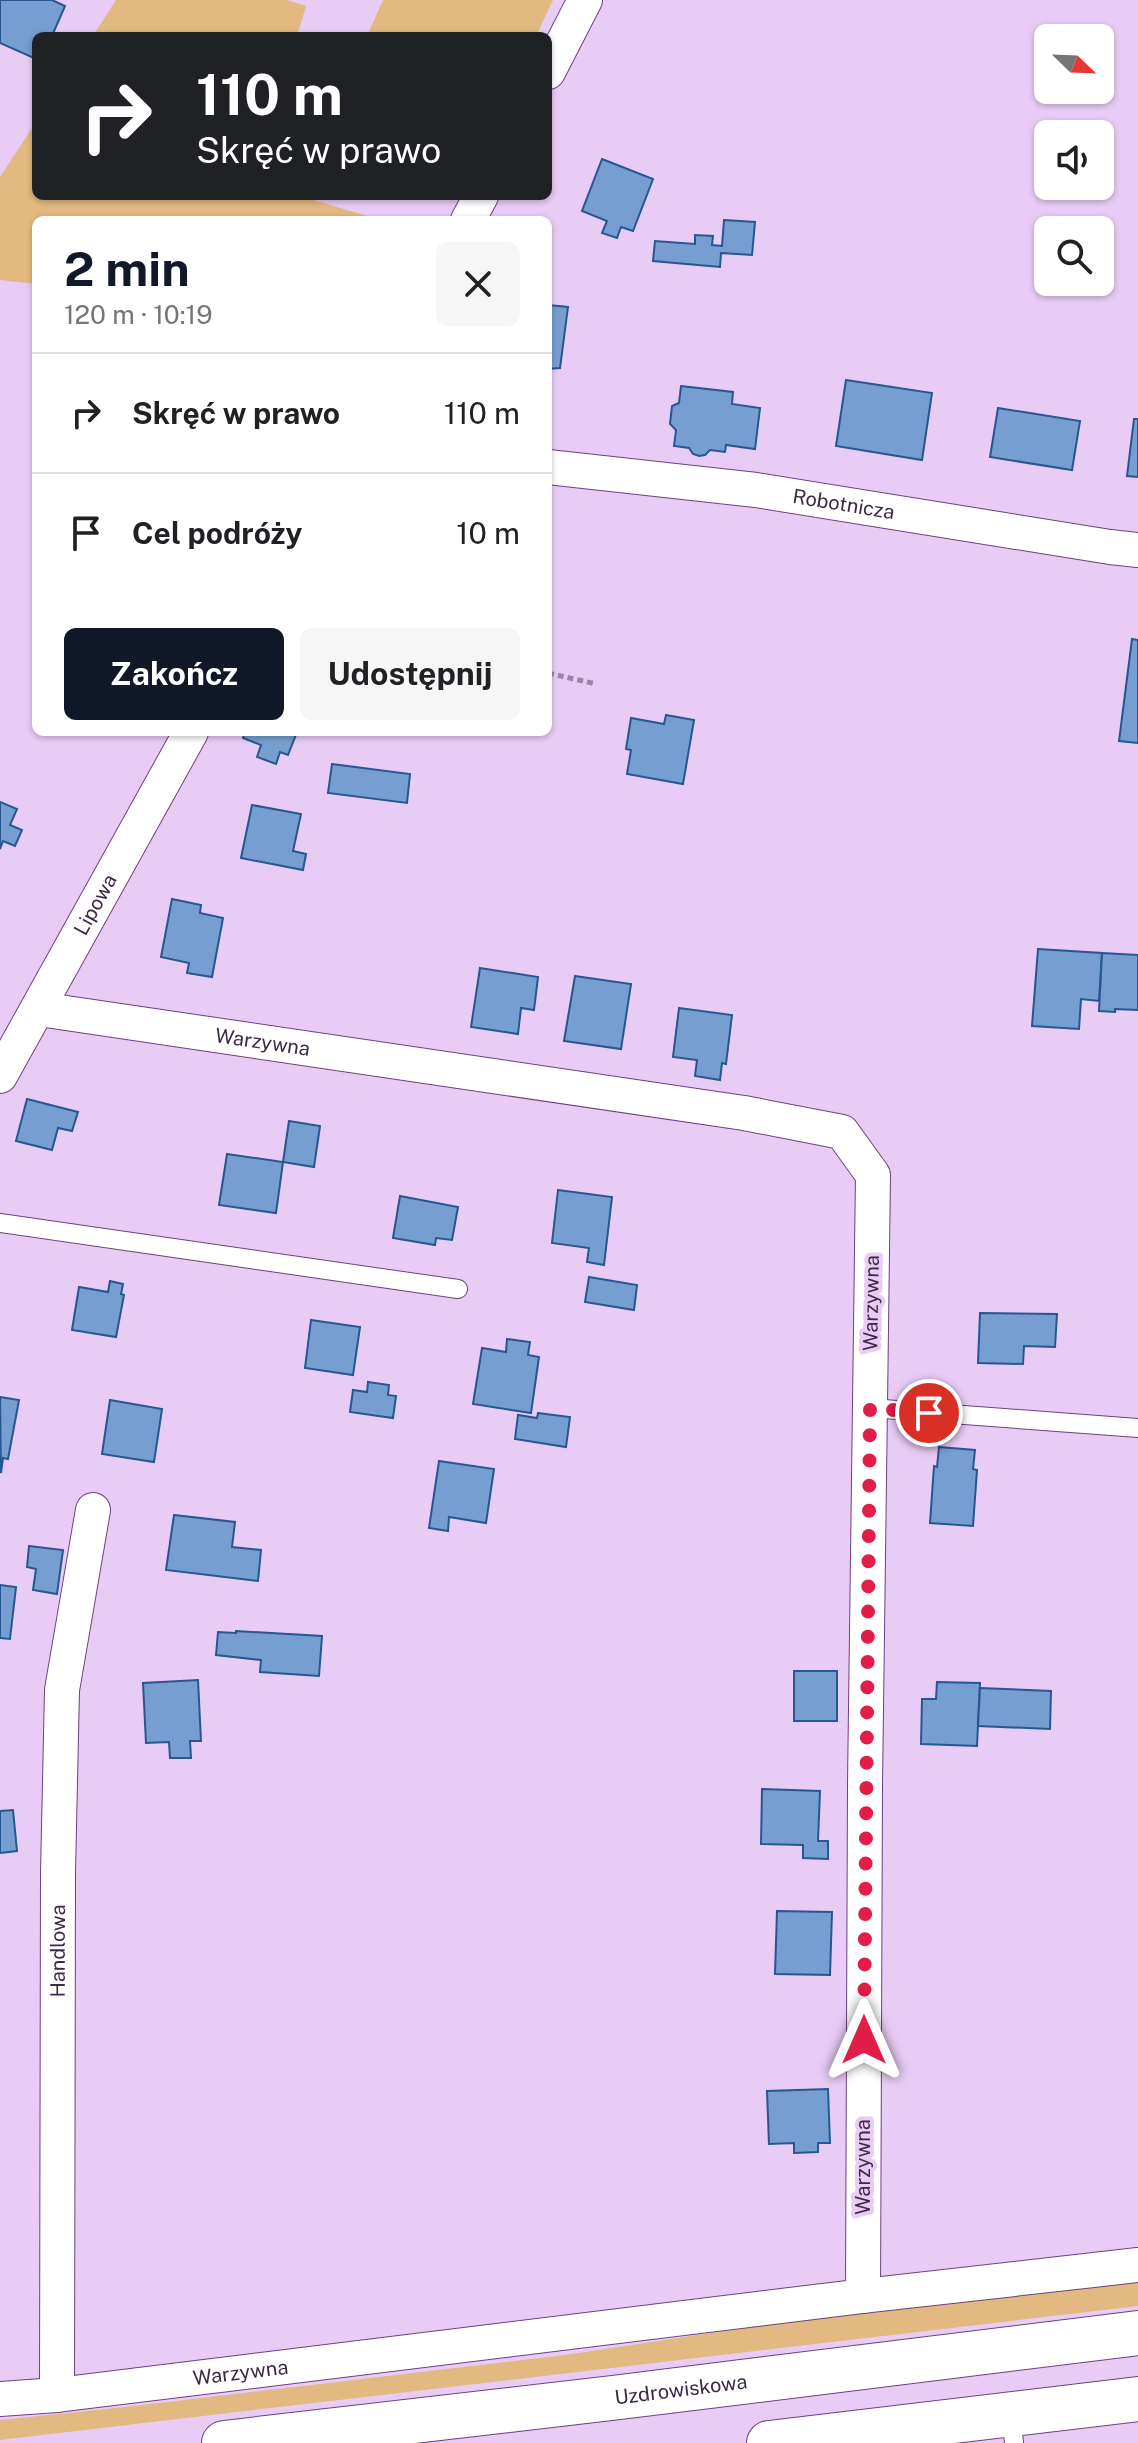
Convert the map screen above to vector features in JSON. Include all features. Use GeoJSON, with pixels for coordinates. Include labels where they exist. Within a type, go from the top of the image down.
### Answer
{"type":"FeatureCollection","features":[{"type":"Feature","properties":{"kind":"main road","name":"Uzdrowiskowa"},"geometry":{"type":"LineString","coordinates":[[224,2443],[1138,2333]]}},
{"type":"Feature","properties":{"kind":"main road"},"geometry":{"type":"LineString","coordinates":[[769,2443],[1013,2429],[1138,2399]]}},
{"type":"Feature","properties":{"kind":"street"},"geometry":{"type":"LineString","coordinates":[[552,64],[585,0]]}},
{"type":"Feature","properties":{"kind":"street","name":"Robotnicza"},"geometry":{"type":"LineString","coordinates":[[552,467],[756,490],[1138,550]]}},
{"type":"Feature","properties":{"kind":"street","name":"Lipowa"},"geometry":{"type":"LineString","coordinates":[[0,1076],[189,736]]}},
{"type":"Feature","properties":{"kind":"street","name":"Warzywna"},"geometry":{"type":"LineString","coordinates":[[39,1009],[728,1111],[842,1132],[873,1175],[863,2296]]}},
{"type":"Feature","properties":{"kind":"street","name":"Handlowa"},"geometry":{"type":"LineString","coordinates":[[57,2395],[58,1873],[62,1690],[93,1510]]}},
{"type":"Feature","properties":{"kind":"street","name":"Warzywna"},"geometry":{"type":"LineString","coordinates":[[0,2399],[57,2395],[1138,2265]]}},
{"type":"Feature","properties":{"kind":"lane"},"geometry":{"type":"LineString","coordinates":[[0,1223],[458,1289]]}},
{"type":"Feature","properties":{"kind":"lane"},"geometry":{"type":"LineString","coordinates":[[870,1408],[1138,1428]]}},
{"type":"Feature","properties":{"kind":"path"},"geometry":{"type":"LineString","coordinates":[[552,674],[596,684]]}},
{"type":"Feature","properties":{"kind":"shaded area"},"geometry":{"type":"Polygon","coordinates":[[[116,0],[287,0],[306,6],[298,32],[96,32],[116,0]]]}},
{"type":"Feature","properties":{"kind":"shaded area"},"geometry":{"type":"Polygon","coordinates":[[[383,0],[553,0],[538,32],[369,32],[383,0]]]}},
{"type":"Feature","properties":{"kind":"shaded area"},"geometry":{"type":"Polygon","coordinates":[[[32,128],[32,200],[314,200],[368,216],[32,216],[32,284],[0,280],[0,177],[32,128]]]}},
{"type":"Feature","properties":{"kind":"shaded area"},"geometry":{"type":"Polygon","coordinates":[[[1138,2275],[1138,2306],[0,2440],[0,2420],[565,2355],[958,2296],[1138,2275]]]}},
{"type":"Feature","properties":{"kind":"building"},"geometry":{"type":"Polygon","coordinates":[[[0,0],[52,0],[65,6],[54,32],[32,32],[32,57],[0,43],[0,0]]]}},
{"type":"Feature","properties":{"kind":"building"},"geometry":{"type":"Polygon","coordinates":[[[602,159],[653,179],[633,231],[621,227],[617,238],[602,233],[607,221],[582,211],[602,159]]]}},
{"type":"Feature","properties":{"kind":"building"},"geometry":{"type":"Polygon","coordinates":[[[724,220],[755,222],[752,255],[721,253],[720,267],[653,261],[655,241],[695,244],[695,235],[713,236],[712,245],[722,246],[724,220]]]}},
{"type":"Feature","properties":{"kind":"building"},"geometry":{"type":"Polygon","coordinates":[[[552,305],[568,307],[560,368],[552,369],[552,305]]]}},
{"type":"Feature","properties":{"kind":"building"},"geometry":{"type":"Polygon","coordinates":[[[846,380],[932,393],[922,460],[836,446],[846,380]]]}},
{"type":"Feature","properties":{"kind":"building"},"geometry":{"type":"Polygon","coordinates":[[[681,386],[733,392],[732,404],[760,408],[755,449],[726,445],[725,452],[710,450],[699,456],[689,448],[674,446],[676,430],[670,424],[672,406],[679,403],[681,386]]]}},
{"type":"Feature","properties":{"kind":"building"},"geometry":{"type":"Polygon","coordinates":[[[998,408],[1080,421],[1072,470],[990,457],[998,408]]]}},
{"type":"Feature","properties":{"kind":"building"},"geometry":{"type":"Polygon","coordinates":[[[1134,419],[1138,419],[1138,477],[1127,476],[1134,419]]]}},
{"type":"Feature","properties":{"kind":"building"},"geometry":{"type":"Polygon","coordinates":[[[1132,639],[1138,640],[1138,743],[1119,741],[1132,639]]]}},
{"type":"Feature","properties":{"kind":"building"},"geometry":{"type":"Polygon","coordinates":[[[666,715],[694,720],[683,784],[627,774],[631,750],[626,749],[631,718],[664,724],[666,715]]]}},
{"type":"Feature","properties":{"kind":"building"},"geometry":{"type":"Polygon","coordinates":[[[295,736],[288,755],[280,752],[276,764],[257,757],[261,745],[243,738],[295,736]]]}},
{"type":"Feature","properties":{"kind":"building"},"geometry":{"type":"Polygon","coordinates":[[[332,764],[410,774],[407,803],[328,793],[332,764]]]}},
{"type":"Feature","properties":{"kind":"building"},"geometry":{"type":"Polygon","coordinates":[[[0,802],[17,809],[10,825],[22,830],[15,846],[3,841],[0,849],[0,802]]]}},
{"type":"Feature","properties":{"kind":"building"},"geometry":{"type":"Polygon","coordinates":[[[252,805],[301,814],[293,851],[306,854],[303,870],[241,858],[252,805]]]}},
{"type":"Feature","properties":{"kind":"building"},"geometry":{"type":"Polygon","coordinates":[[[172,899],[201,905],[200,913],[223,918],[212,977],[187,973],[189,963],[161,957],[172,899]]]}},
{"type":"Feature","properties":{"kind":"building"},"geometry":{"type":"Polygon","coordinates":[[[1038,949],[1102,953],[1099,1001],[1081,999],[1079,1029],[1032,1026],[1038,949]]]}},
{"type":"Feature","properties":{"kind":"building"},"geometry":{"type":"Polygon","coordinates":[[[1102,953],[1138,955],[1138,1010],[1099,1011],[1102,953]]]}},
{"type":"Feature","properties":{"kind":"building"},"geometry":{"type":"Polygon","coordinates":[[[480,968],[538,977],[534,1010],[521,1008],[518,1034],[471,1027],[480,968]]]}},
{"type":"Feature","properties":{"kind":"building"},"geometry":{"type":"Polygon","coordinates":[[[575,976],[631,984],[621,1049],[564,1041],[575,976]]]}},
{"type":"Feature","properties":{"kind":"building"},"geometry":{"type":"Polygon","coordinates":[[[679,1008],[732,1015],[726,1064],[722,1063],[720,1080],[695,1076],[697,1060],[673,1057],[679,1008]]]}},
{"type":"Feature","properties":{"kind":"building"},"geometry":{"type":"Polygon","coordinates":[[[27,1099],[78,1112],[72,1131],[58,1128],[52,1150],[16,1141],[27,1099]]]}},
{"type":"Feature","properties":{"kind":"building"},"geometry":{"type":"Polygon","coordinates":[[[289,1121],[320,1126],[314,1167],[283,1162],[289,1121]]]}},
{"type":"Feature","properties":{"kind":"building"},"geometry":{"type":"Polygon","coordinates":[[[227,1154],[283,1162],[276,1213],[219,1205],[227,1154]]]}},
{"type":"Feature","properties":{"kind":"building"},"geometry":{"type":"Polygon","coordinates":[[[558,1190],[612,1197],[604,1265],[587,1262],[589,1248],[552,1243],[558,1190]]]}},
{"type":"Feature","properties":{"kind":"building"},"geometry":{"type":"Polygon","coordinates":[[[400,1196],[458,1207],[452,1240],[436,1238],[435,1245],[393,1238],[400,1196]]]}},
{"type":"Feature","properties":{"kind":"building"},"geometry":{"type":"Polygon","coordinates":[[[589,1277],[637,1285],[634,1310],[585,1302],[589,1277]]]}},
{"type":"Feature","properties":{"kind":"building"},"geometry":{"type":"Polygon","coordinates":[[[110,1281],[123,1284],[121,1294],[124,1295],[116,1337],[72,1330],[79,1287],[108,1292],[110,1281]]]}},
{"type":"Feature","properties":{"kind":"building"},"geometry":{"type":"Polygon","coordinates":[[[980,1313],[1057,1314],[1055,1347],[1024,1346],[1023,1364],[978,1363],[980,1313]]]}},
{"type":"Feature","properties":{"kind":"building"},"geometry":{"type":"Polygon","coordinates":[[[311,1320],[360,1327],[353,1375],[305,1368],[311,1320]]]}},
{"type":"Feature","properties":{"kind":"building"},"geometry":{"type":"Polygon","coordinates":[[[507,1339],[530,1342],[528,1355],[539,1357],[531,1413],[473,1404],[482,1348],[506,1352],[507,1339]]]}},
{"type":"Feature","properties":{"kind":"building"},"geometry":{"type":"Polygon","coordinates":[[[368,1382],[389,1385],[388,1395],[396,1396],[393,1418],[350,1412],[353,1390],[367,1392],[368,1382]]]}},
{"type":"Feature","properties":{"kind":"building"},"geometry":{"type":"Polygon","coordinates":[[[0,1397],[19,1400],[8,1459],[3,1458],[1,1473],[0,1397]]]}},
{"type":"Feature","properties":{"kind":"building"},"geometry":{"type":"Polygon","coordinates":[[[110,1400],[162,1409],[154,1462],[102,1454],[110,1400]]]}},
{"type":"Feature","properties":{"kind":"building"},"geometry":{"type":"Polygon","coordinates":[[[538,1413],[570,1417],[566,1447],[515,1439],[518,1415],[537,1418],[538,1413]]]}},
{"type":"Feature","properties":{"kind":"building"},"geometry":{"type":"Polygon","coordinates":[[[939,1447],[975,1450],[973,1469],[977,1470],[973,1526],[930,1523],[934,1466],[937,1467],[939,1447]]]}},
{"type":"Feature","properties":{"kind":"building"},"geometry":{"type":"Polygon","coordinates":[[[439,1461],[494,1469],[486,1523],[449,1517],[448,1531],[429,1528],[439,1461]]]}},
{"type":"Feature","properties":{"kind":"building"},"geometry":{"type":"Polygon","coordinates":[[[174,1515],[235,1522],[232,1547],[261,1550],[258,1581],[166,1570],[174,1515]]]}},
{"type":"Feature","properties":{"kind":"building"},"geometry":{"type":"Polygon","coordinates":[[[29,1546],[63,1550],[57,1594],[33,1590],[36,1569],[27,1567],[29,1546]]]}},
{"type":"Feature","properties":{"kind":"building"},"geometry":{"type":"Polygon","coordinates":[[[0,1585],[16,1587],[10,1639],[0,1638],[0,1585]]]}},
{"type":"Feature","properties":{"kind":"building"},"geometry":{"type":"Polygon","coordinates":[[[218,1632],[322,1636],[319,1676],[260,1672],[261,1660],[216,1655],[218,1632]]]}},
{"type":"Feature","properties":{"kind":"building"},"geometry":{"type":"Polygon","coordinates":[[[794,1671],[837,1671],[837,1721],[794,1721],[794,1671]]]}},
{"type":"Feature","properties":{"kind":"building"},"geometry":{"type":"Polygon","coordinates":[[[198,1680],[201,1741],[190,1741],[191,1758],[170,1758],[169,1742],[146,1743],[143,1683],[198,1680]]]}},
{"type":"Feature","properties":{"kind":"building"},"geometry":{"type":"Polygon","coordinates":[[[937,1682],[980,1683],[977,1746],[921,1744],[922,1699],[936,1699],[937,1682]]]}},
{"type":"Feature","properties":{"kind":"building"},"geometry":{"type":"Polygon","coordinates":[[[980,1688],[1051,1691],[1050,1729],[978,1726],[980,1688]]]}},
{"type":"Feature","properties":{"kind":"building"},"geometry":{"type":"Polygon","coordinates":[[[762,1789],[820,1791],[818,1841],[828,1841],[828,1859],[803,1858],[803,1845],[761,1844],[762,1789]]]}},
{"type":"Feature","properties":{"kind":"building"},"geometry":{"type":"Polygon","coordinates":[[[13,1810],[17,1851],[0,1853],[0,1811],[13,1810]]]}},
{"type":"Feature","properties":{"kind":"building"},"geometry":{"type":"Polygon","coordinates":[[[777,1911],[832,1912],[830,1975],[775,1974],[777,1911]]]}},
{"type":"Feature","properties":{"kind":"building"},"geometry":{"type":"Polygon","coordinates":[[[828,2089],[830,2143],[818,2143],[818,2152],[794,2153],[794,2143],[769,2144],[767,2091],[828,2089]]]}},
{"type":"Feature","properties":{"kind":"route"},"geometry":{"type":"LineString","coordinates":[[864,2040],[870,1408],[929,1413]]}}]}
